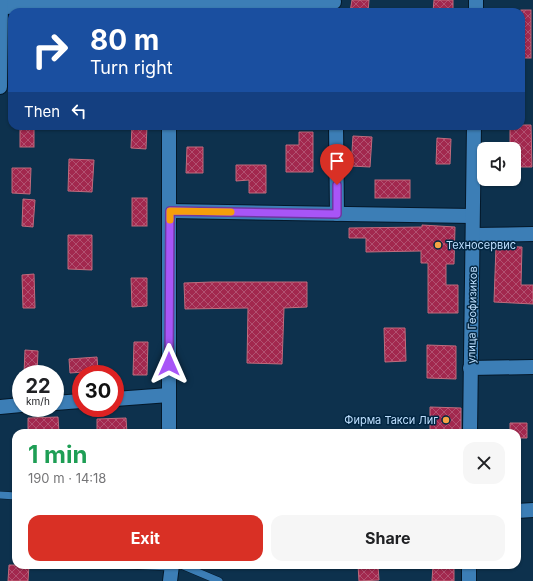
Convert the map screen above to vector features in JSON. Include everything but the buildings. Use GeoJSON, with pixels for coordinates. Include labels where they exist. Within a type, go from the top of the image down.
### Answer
{"type":"FeatureCollection","features":[{"type":"Feature","properties":{"kind":"street"},"geometry":{"type":"LineString","coordinates":[[0,87],[1,5],[169,8],[334,5]]}},
{"type":"Feature","properties":{"kind":"street"},"geometry":{"type":"LineString","coordinates":[[169,429],[170,130]]}},
{"type":"Feature","properties":{"kind":"street"},"geometry":{"type":"LineString","coordinates":[[336,130],[337,214]]}},
{"type":"Feature","properties":{"kind":"street","name":"улица Геофизиков"},"geometry":{"type":"LineString","coordinates":[[470,429],[470,368],[474,235],[472,216],[474,130]]}},
{"type":"Feature","properties":{"kind":"street"},"geometry":{"type":"LineString","coordinates":[[170,211],[472,216]]}},
{"type":"Feature","properties":{"kind":"street"},"geometry":{"type":"LineString","coordinates":[[474,235],[533,234]]}},
{"type":"Feature","properties":{"kind":"street"},"geometry":{"type":"LineString","coordinates":[[470,368],[533,367]]}},
{"type":"Feature","properties":{"kind":"street"},"geometry":{"type":"LineString","coordinates":[[124,398],[169,395]]}},
{"type":"Feature","properties":{"kind":"street"},"geometry":{"type":"LineString","coordinates":[[0,407],[12,406]]}},
{"type":"Feature","properties":{"kind":"street"},"geometry":{"type":"LineString","coordinates":[[521,511],[533,510]]}},
{"type":"Feature","properties":{"kind":"street"},"geometry":{"type":"LineString","coordinates":[[469,569],[469,581]]}},
{"type":"Feature","properties":{"kind":"lane"},"geometry":{"type":"LineString","coordinates":[[0,495],[12,496]]}},
{"type":"Feature","properties":{"kind":"lane"},"geometry":{"type":"LineString","coordinates":[[149,569],[219,581]]}},
{"type":"Feature","properties":{"kind":"slow traffic"},"geometry":{"type":"LineString","coordinates":[[170,220],[170,211],[231,212]]}},
{"type":"Feature","properties":{"kind":"place","name":"Техносервис"},"geometry":{"type":"Point","coordinates":[438,245]}},
{"type":"Feature","properties":{"kind":"place","name":"Фирма Такси Лиг"},"geometry":{"type":"Point","coordinates":[446,420]}},
{"type":"Feature","properties":{"kind":"route"},"geometry":{"type":"LineString","coordinates":[[169,364],[170,211],[337,214],[337,185]]}}]}
